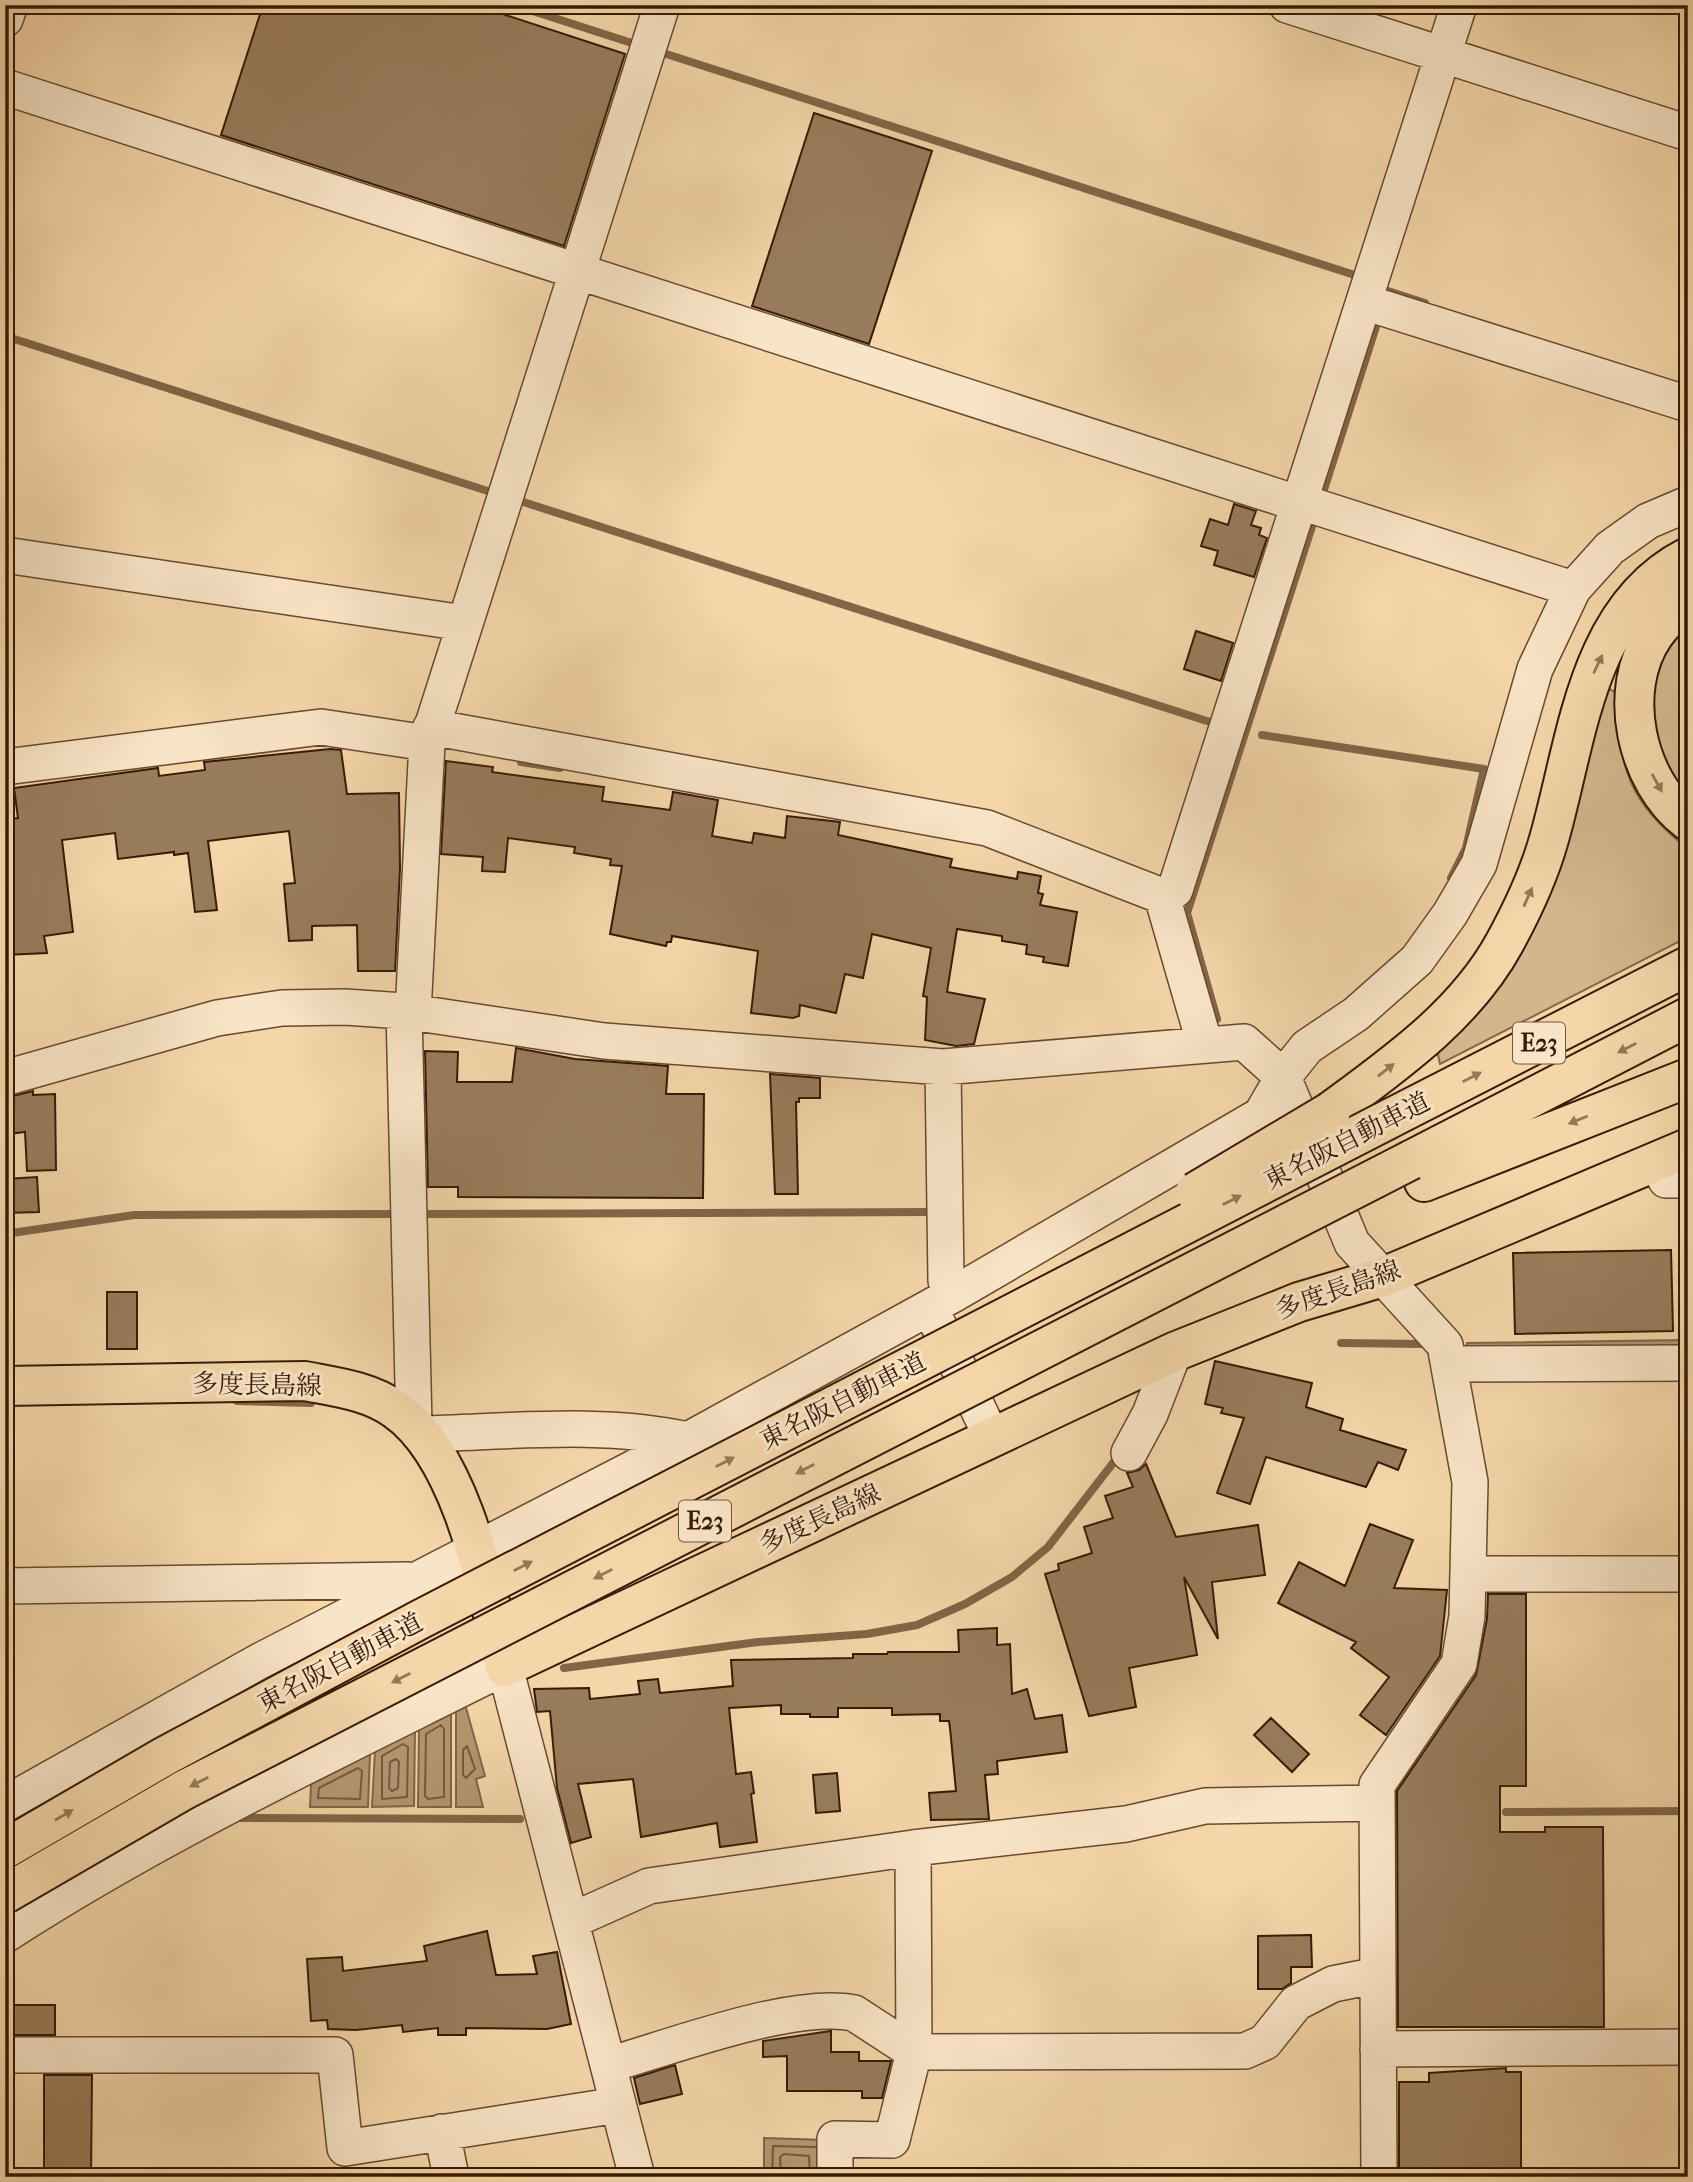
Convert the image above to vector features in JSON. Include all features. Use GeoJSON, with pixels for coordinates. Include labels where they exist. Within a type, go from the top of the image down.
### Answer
{"type":"FeatureCollection","features":[{"type":"Feature","properties":{"kind":"main road"},"geometry":{"type":"LineString","coordinates":[[822,1411],[1331,1111],[1433,1031],[1473,990],[1504,944],[1530,893],[1549,841],[1587,692],[1613,633],[1640,594],[1673,564],[1688,557]]}},
{"type":"Feature","properties":{"kind":"main road"},"geometry":{"type":"LineString","coordinates":[[1688,601],[1653,637],[1641,664],[1634,712],[1638,738],[1655,781],[1667,801],[1688,821]]}},
{"type":"Feature","properties":{"kind":"main road","name":"東名阪自動車道"},"geometry":{"type":"LineString","coordinates":[[5,1849],[165,1756],[822,1411],[1688,966]]}},
{"type":"Feature","properties":{"kind":"main road","name":"東名阪自動車道"},"geometry":{"type":"LineString","coordinates":[[5,1894],[184,1790],[842,1451],[944,1415],[1325,1224],[1688,1017]]}},
{"type":"Feature","properties":{"kind":"main road"},"geometry":{"type":"LineString","coordinates":[[1418,1171],[1688,1079]]}},
{"type":"Feature","properties":{"kind":"main road","name":"多度長島線"},"geometry":{"type":"LineString","coordinates":[[5,1386],[305,1381],[350,1390],[380,1400],[418,1429],[450,1483],[477,1549],[505,1667],[1174,1352],[1299,1302],[1383,1277],[1677,1163]]}},
{"type":"Feature","properties":{"kind":"street"},"geometry":{"type":"LineString","coordinates":[[5,19],[10,5]]}},
{"type":"Feature","properties":{"kind":"street"},"geometry":{"type":"LineString","coordinates":[[662,5],[429,735],[408,1012],[418,1429],[572,1430],[664,1435],[688,1440]]}},
{"type":"Feature","properties":{"kind":"street"},"geometry":{"type":"LineString","coordinates":[[1287,5],[1688,133]]}},
{"type":"Feature","properties":{"kind":"street"},"geometry":{"type":"LineString","coordinates":[[5,766],[321,727],[429,735],[987,828],[1162,896],[1175,890],[1377,305],[1458,5]]}},
{"type":"Feature","properties":{"kind":"street"},"geometry":{"type":"LineString","coordinates":[[5,87],[1573,589]]}},
{"type":"Feature","properties":{"kind":"street"},"geometry":{"type":"LineString","coordinates":[[1377,305],[1688,404]]}},
{"type":"Feature","properties":{"kind":"street"},"geometry":{"type":"LineString","coordinates":[[5,1804],[258,1662],[688,1440],[942,1301],[1261,1115],[1283,1077],[1307,1047],[1356,1014],[1417,960],[1450,914],[1479,864],[1535,668],[1573,589],[1610,548],[1638,527],[1688,504]]}},
{"type":"Feature","properties":{"kind":"street"},"geometry":{"type":"LineString","coordinates":[[5,555],[464,623]]}},
{"type":"Feature","properties":{"kind":"street"},"geometry":{"type":"LineString","coordinates":[[1162,896],[1205,1045]]}},
{"type":"Feature","properties":{"kind":"street"},"geometry":{"type":"LineString","coordinates":[[5,1079],[217,1018],[282,1008],[345,1007],[408,1012],[604,1041],[943,1067],[1244,1042],[1283,1077],[1352,1244],[1446,1345],[1470,1482],[1467,1616],[1459,1664],[1377,1785],[1379,2177]]}},
{"type":"Feature","properties":{"kind":"street"},"geometry":{"type":"LineString","coordinates":[[943,1067],[946,1281],[942,1301],[992,1438]]}},
{"type":"Feature","properties":{"kind":"street"},"geometry":{"type":"LineString","coordinates":[[1129,1453],[1150,1414],[1174,1352]]}},
{"type":"Feature","properties":{"kind":"street"},"geometry":{"type":"LineString","coordinates":[[1449,1364],[1688,1363]]}},
{"type":"Feature","properties":{"kind":"street"},"geometry":{"type":"LineString","coordinates":[[1468,1574],[1688,1574]]}},
{"type":"Feature","properties":{"kind":"street"},"geometry":{"type":"LineString","coordinates":[[5,1586],[414,1580]]}},
{"type":"Feature","properties":{"kind":"street"},"geometry":{"type":"LineString","coordinates":[[5,1935],[59,1901],[226,1806],[505,1667],[637,2177]]}},
{"type":"Feature","properties":{"kind":"street"},"geometry":{"type":"LineString","coordinates":[[571,1921],[649,1886],[913,1847],[1126,1824],[1205,1806],[1377,1803]]}},
{"type":"Feature","properties":{"kind":"street"},"geometry":{"type":"LineString","coordinates":[[835,2177],[835,2139],[892,2140],[914,2052],[913,1847]]}},
{"type":"Feature","properties":{"kind":"street"},"geometry":{"type":"LineString","coordinates":[[608,2065],[794,2012],[854,2013],[914,2052],[1245,2051],[1265,2042],[1296,2003],[1333,1984],[1378,1975]]}},
{"type":"Feature","properties":{"kind":"street"},"geometry":{"type":"LineString","coordinates":[[1378,2049],[1688,2047]]}},
{"type":"Feature","properties":{"kind":"street"},"geometry":{"type":"LineString","coordinates":[[5,2055],[335,2054],[345,2148],[618,2105]]}},
{"type":"Feature","properties":{"kind":"street"},"geometry":{"type":"LineString","coordinates":[[442,2132],[451,2177]]}},
{"type":"Feature","properties":{"kind":"shaded area"},"geometry":{"type":"Polygon","coordinates":[[[1688,621],[1688,804],[1669,781],[1650,714],[1654,675],[1665,645],[1688,621]]]}},
{"type":"Feature","properties":{"kind":"shaded area"},"geometry":{"type":"Polygon","coordinates":[[[1604,686],[1619,694],[1624,763],[1640,799],[1668,832],[1688,849],[1688,937],[1440,1064],[1437,1050],[1604,686]]]}},
{"type":"Feature","properties":{"kind":"water"},"geometry":{"type":"Polygon","coordinates":[[[1688,1340],[1688,1354],[1466,1357],[1467,1343],[1688,1340]]]}},
{"type":"Feature","properties":{"kind":"water"},"geometry":{"type":"Polygon","coordinates":[[[465,1704],[485,1776],[476,1779],[483,1807],[456,1807],[456,1709],[465,1704]]]}},
{"type":"Feature","properties":{"kind":"water"},"geometry":{"type":"Polygon","coordinates":[[[451,1712],[451,1807],[418,1807],[419,1728],[451,1712]]]}},
{"type":"Feature","properties":{"kind":"water"},"geometry":{"type":"Polygon","coordinates":[[[415,1730],[414,1806],[372,1807],[375,1751],[415,1730]]]}},
{"type":"Feature","properties":{"kind":"water"},"geometry":{"type":"Polygon","coordinates":[[[370,1754],[368,1807],[310,1807],[311,1784],[370,1754]]]}},
{"type":"Feature","properties":{"kind":"water"},"geometry":{"type":"Polygon","coordinates":[[[764,2138],[826,2140],[826,2177],[764,2174],[764,2138]]]}},
{"type":"Feature","properties":{"kind":"building"},"geometry":{"type":"Polygon","coordinates":[[[263,5],[475,5],[625,54],[564,246],[221,135],[263,5]]]}},
{"type":"Feature","properties":{"kind":"building"},"geometry":{"type":"Polygon","coordinates":[[[814,113],[932,151],[869,344],[752,306],[814,113]]]}},
{"type":"Feature","properties":{"kind":"building"},"geometry":{"type":"Polygon","coordinates":[[[1234,504],[1256,511],[1251,525],[1261,528],[1259,535],[1267,538],[1254,577],[1214,565],[1218,551],[1201,546],[1210,519],[1228,525],[1234,504]]]}},
{"type":"Feature","properties":{"kind":"building"},"geometry":{"type":"Polygon","coordinates":[[[1196,631],[1233,643],[1221,681],[1184,669],[1196,631]]]}},
{"type":"Feature","properties":{"kind":"building"},"geometry":{"type":"Polygon","coordinates":[[[341,750],[347,794],[399,793],[400,868],[395,971],[358,971],[357,925],[312,926],[312,940],[289,941],[284,884],[295,883],[289,831],[208,841],[217,910],[195,912],[188,853],[174,855],[174,852],[118,859],[115,833],[62,840],[73,932],[44,936],[47,953],[5,955],[5,819],[18,818],[14,788],[158,768],[159,776],[205,770],[204,762],[341,750]]]}},
{"type":"Feature","properties":{"kind":"building"},"geometry":{"type":"Polygon","coordinates":[[[446,761],[493,767],[492,772],[604,787],[602,801],[670,810],[673,792],[718,800],[712,836],[752,843],[754,833],[785,838],[787,816],[840,822],[838,835],[952,859],[950,867],[1017,879],[1018,872],[1041,876],[1038,893],[1043,894],[1040,905],[1077,912],[1068,966],[1043,962],[1044,957],[1026,954],[1027,945],[1002,941],[1002,936],[957,929],[947,992],[985,999],[974,1044],[956,1046],[925,1040],[927,997],[923,996],[931,948],[872,934],[863,978],[845,974],[836,1013],[800,1005],[799,1016],[793,1018],[751,1013],[758,951],[672,936],[671,942],[667,942],[666,946],[610,934],[622,866],[610,865],[611,859],[574,853],[575,847],[508,838],[505,872],[482,871],[483,857],[441,854],[446,761]]]}},
{"type":"Feature","properties":{"kind":"building"},"geometry":{"type":"Polygon","coordinates":[[[516,1048],[575,1059],[668,1066],[666,1094],[704,1094],[703,1198],[458,1197],[458,1187],[428,1187],[425,1051],[458,1052],[457,1082],[512,1082],[516,1048]]]}},
{"type":"Feature","properties":{"kind":"building"},"geometry":{"type":"Polygon","coordinates":[[[770,1074],[820,1078],[820,1098],[799,1098],[799,1102],[796,1102],[798,1194],[775,1194],[770,1074]]]}},
{"type":"Feature","properties":{"kind":"building"},"geometry":{"type":"Polygon","coordinates":[[[33,1091],[33,1095],[55,1094],[56,1170],[27,1171],[25,1132],[9,1134],[5,1131],[5,1098],[33,1091]]]}},
{"type":"Feature","properties":{"kind":"building"},"geometry":{"type":"Polygon","coordinates":[[[37,1177],[39,1212],[5,1213],[5,1179],[37,1177]]]}},
{"type":"Feature","properties":{"kind":"building"},"geometry":{"type":"Polygon","coordinates":[[[1671,1250],[1673,1331],[1515,1334],[1513,1253],[1671,1250]]]}},
{"type":"Feature","properties":{"kind":"building"},"geometry":{"type":"Polygon","coordinates":[[[107,1292],[137,1292],[137,1349],[107,1349],[107,1292]]]}},
{"type":"Feature","properties":{"kind":"building"},"geometry":{"type":"Polygon","coordinates":[[[1215,1361],[1312,1383],[1306,1407],[1343,1419],[1340,1430],[1406,1450],[1398,1470],[1378,1462],[1366,1487],[1266,1457],[1250,1504],[1217,1493],[1244,1418],[1221,1413],[1223,1408],[1205,1404],[1215,1361]]]}},
{"type":"Feature","properties":{"kind":"building"},"geometry":{"type":"Polygon","coordinates":[[[1146,1464],[1176,1537],[1258,1525],[1265,1575],[1212,1582],[1218,1639],[1184,1577],[1197,1655],[1129,1668],[1136,1707],[1089,1716],[1045,1574],[1059,1570],[1058,1564],[1092,1553],[1084,1527],[1113,1518],[1105,1496],[1133,1487],[1127,1473],[1139,1470],[1146,1464]]]}},
{"type":"Feature","properties":{"kind":"building"},"geometry":{"type":"Polygon","coordinates":[[[1370,1524],[1413,1540],[1394,1588],[1447,1590],[1440,1656],[1386,1735],[1360,1715],[1389,1677],[1351,1648],[1356,1642],[1278,1603],[1299,1562],[1345,1586],[1370,1524]]]}},
{"type":"Feature","properties":{"kind":"building"},"geometry":{"type":"Polygon","coordinates":[[[1488,1594],[1526,1594],[1526,1786],[1500,1786],[1500,1832],[1545,1832],[1545,1827],[1603,1827],[1604,2027],[1398,2027],[1397,1791],[1476,1675],[1487,1619],[1488,1594]]]}},
{"type":"Feature","properties":{"kind":"building"},"geometry":{"type":"Polygon","coordinates":[[[997,1628],[997,1645],[1010,1644],[1012,1694],[1027,1689],[1035,1719],[1062,1715],[1067,1752],[997,1761],[998,1774],[985,1775],[989,1819],[931,1820],[929,1793],[956,1791],[949,1721],[940,1721],[940,1714],[892,1715],[892,1708],[838,1708],[838,1717],[810,1717],[810,1714],[781,1714],[781,1705],[729,1708],[736,1774],[751,1772],[757,1842],[720,1847],[717,1823],[641,1837],[633,1779],[578,1784],[591,1837],[571,1843],[557,1788],[550,1711],[537,1712],[534,1689],[589,1688],[590,1699],[640,1694],[638,1681],[658,1679],[660,1693],[733,1686],[731,1660],[853,1658],[853,1654],[888,1652],[959,1652],[958,1630],[997,1628]]]}},
{"type":"Feature","properties":{"kind":"building"},"geometry":{"type":"Polygon","coordinates":[[[1271,1718],[1309,1754],[1292,1772],[1254,1735],[1271,1718]]]}},
{"type":"Feature","properties":{"kind":"building"},"geometry":{"type":"Polygon","coordinates":[[[837,1773],[840,1811],[816,1813],[813,1775],[837,1773]]]}},
{"type":"Feature","properties":{"kind":"building"},"geometry":{"type":"Polygon","coordinates":[[[487,1931],[496,1975],[537,1974],[533,1956],[557,1952],[571,2024],[547,2029],[466,2028],[466,2035],[438,2035],[438,2028],[403,2032],[402,2025],[356,2030],[328,2029],[327,2020],[311,2021],[307,1959],[342,1957],[343,1971],[427,1961],[424,1946],[487,1931]]]}},
{"type":"Feature","properties":{"kind":"building"},"geometry":{"type":"Polygon","coordinates":[[[1311,1935],[1312,1967],[1291,1967],[1291,1983],[1282,1989],[1258,1989],[1258,1936],[1311,1935]]]}},
{"type":"Feature","properties":{"kind":"building"},"geometry":{"type":"Polygon","coordinates":[[[5,2005],[55,2005],[55,2035],[5,2035],[5,2005]]]}},
{"type":"Feature","properties":{"kind":"building"},"geometry":{"type":"Polygon","coordinates":[[[831,2031],[831,2052],[859,2052],[859,2061],[891,2061],[882,2098],[862,2098],[862,2091],[787,2091],[787,2056],[763,2057],[763,2041],[831,2031]]]}},
{"type":"Feature","properties":{"kind":"building"},"geometry":{"type":"Polygon","coordinates":[[[675,2065],[682,2094],[640,2104],[634,2078],[675,2065]]]}},
{"type":"Feature","properties":{"kind":"building"},"geometry":{"type":"Polygon","coordinates":[[[1506,2068],[1506,2072],[1521,2072],[1521,2177],[1399,2177],[1399,2082],[1429,2082],[1429,2073],[1506,2068]]]}},
{"type":"Feature","properties":{"kind":"building"},"geometry":{"type":"Polygon","coordinates":[[[44,2075],[92,2075],[91,2177],[44,2177],[44,2075]]]}},
{"type":"Feature","properties":{"kind":"waterway"},"geometry":{"type":"LineString","coordinates":[[514,5],[638,45]]}},
{"type":"Feature","properties":{"kind":"waterway"},"geometry":{"type":"LineString","coordinates":[[660,52],[1364,278]]}},
{"type":"Feature","properties":{"kind":"waterway"},"geometry":{"type":"LineString","coordinates":[[1386,299],[1388,291],[1425,303]]}},
{"type":"Feature","properties":{"kind":"waterway"},"geometry":{"type":"LineString","coordinates":[[1321,499],[1380,314]]}},
{"type":"Feature","properties":{"kind":"waterway"},"geometry":{"type":"LineString","coordinates":[[5,336],[494,493]]}},
{"type":"Feature","properties":{"kind":"waterway"},"geometry":{"type":"LineString","coordinates":[[517,500],[1210,722]]}},
{"type":"Feature","properties":{"kind":"waterway"},"geometry":{"type":"LineString","coordinates":[[1217,1019],[1187,913],[1316,514]]}},
{"type":"Feature","properties":{"kind":"waterway"},"geometry":{"type":"LineString","coordinates":[[1262,735],[1484,769],[1466,848],[1451,878]]}},
{"type":"Feature","properties":{"kind":"waterway"},"geometry":{"type":"LineString","coordinates":[[521,762],[560,768]]}},
{"type":"Feature","properties":{"kind":"waterway"},"geometry":{"type":"LineString","coordinates":[[426,1214],[930,1212]]}},
{"type":"Feature","properties":{"kind":"waterway"},"geometry":{"type":"LineString","coordinates":[[5,1234],[134,1215],[392,1214]]}},
{"type":"Feature","properties":{"kind":"waterway"},"geometry":{"type":"LineString","coordinates":[[1341,1343],[1423,1344]]}},
{"type":"Feature","properties":{"kind":"waterway"},"geometry":{"type":"LineString","coordinates":[[237,1401],[311,1403]]}},
{"type":"Feature","properties":{"kind":"waterway"},"geometry":{"type":"LineString","coordinates":[[564,1668],[758,1642],[867,1634],[917,1625],[965,1604],[1012,1577],[1048,1547],[1120,1454]]}},
{"type":"Feature","properties":{"kind":"waterway"},"geometry":{"type":"LineString","coordinates":[[1506,1812],[1688,1811]]}},
{"type":"Feature","properties":{"kind":"waterway"},"geometry":{"type":"LineString","coordinates":[[233,1818],[520,1819]]}}]}
